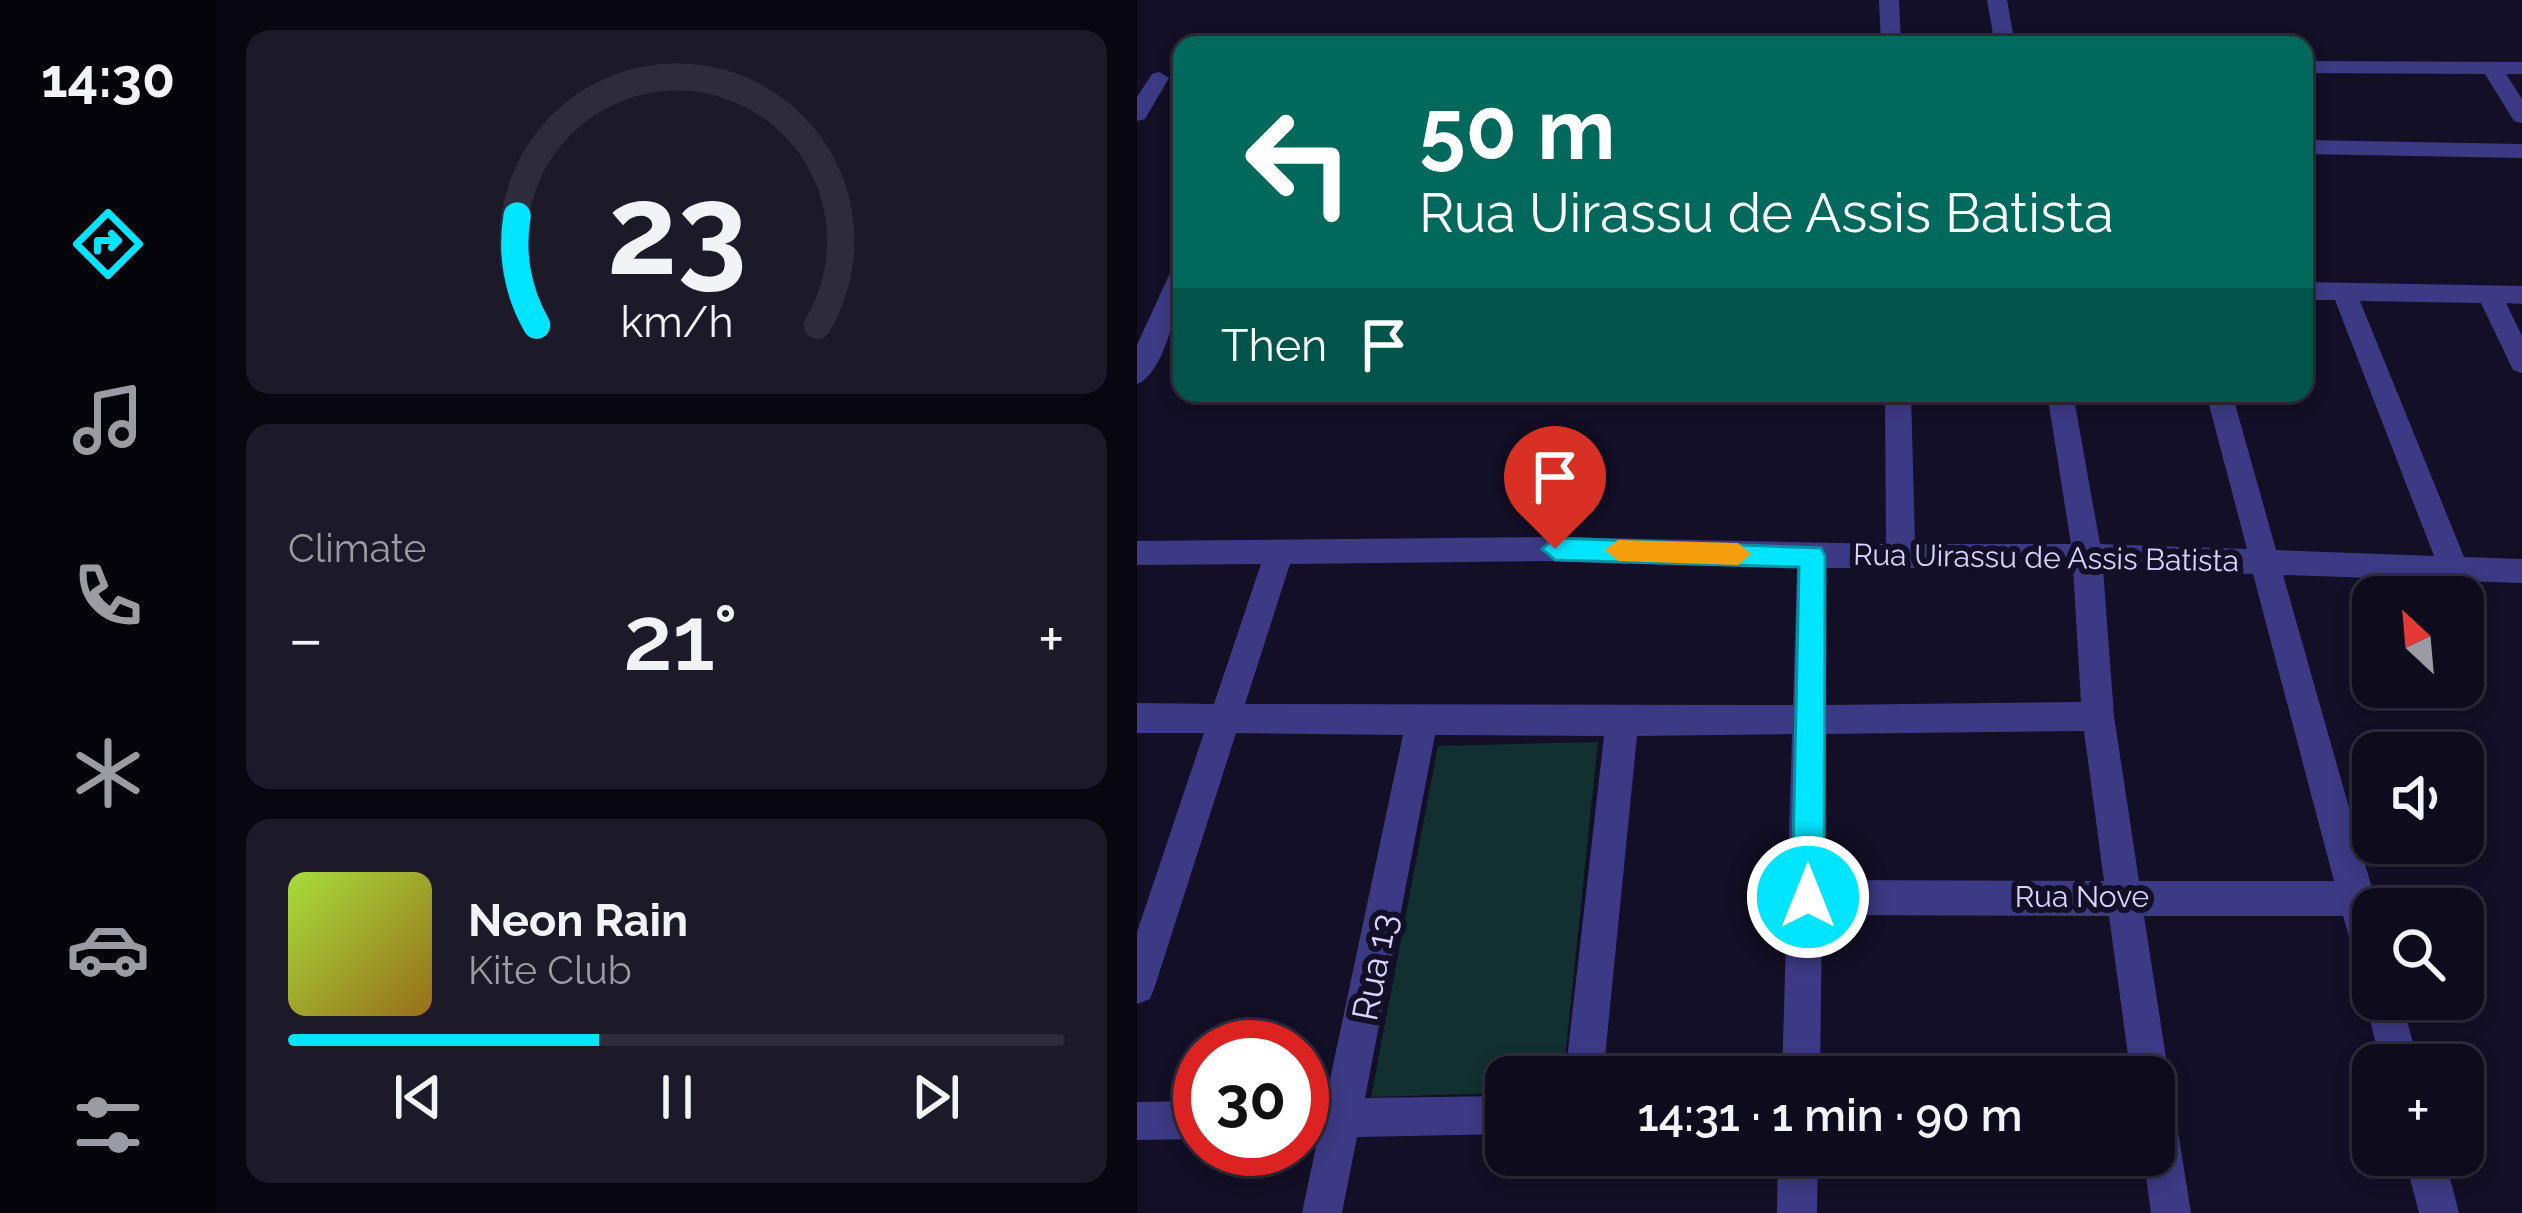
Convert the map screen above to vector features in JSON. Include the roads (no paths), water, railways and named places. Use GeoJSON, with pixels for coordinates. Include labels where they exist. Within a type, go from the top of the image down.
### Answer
{"type":"FeatureCollection","features":[{"type":"Feature","properties":{"kind":"street"},"geometry":{"type":"LineString","coordinates":[[1889,0],[1891,36]]}},
{"type":"Feature","properties":{"kind":"street"},"geometry":{"type":"LineString","coordinates":[[1997,0],[2003,36]]}},
{"type":"Feature","properties":{"kind":"street"},"geometry":{"type":"LineString","coordinates":[[2313,67],[2522,68]]}},
{"type":"Feature","properties":{"kind":"street"},"geometry":{"type":"LineString","coordinates":[[2492,68],[2522,116]]}},
{"type":"Feature","properties":{"kind":"street"},"geometry":{"type":"LineString","coordinates":[[1137,114],[1159,78]]}},
{"type":"Feature","properties":{"kind":"street"},"geometry":{"type":"LineString","coordinates":[[2313,146],[2522,152]]}},
{"type":"Feature","properties":{"kind":"street"},"geometry":{"type":"LineString","coordinates":[[2313,292],[2522,295]]}},
{"type":"Feature","properties":{"kind":"street"},"geometry":{"type":"LineString","coordinates":[[1137,374],[1173,294]]}},
{"type":"Feature","properties":{"kind":"street"},"geometry":{"type":"LineString","coordinates":[[2345,294],[2455,569]]}},
{"type":"Feature","properties":{"kind":"street"},"geometry":{"type":"LineString","coordinates":[[2490,295],[2522,363]]}},
{"type":"Feature","properties":{"kind":"street"},"geometry":{"type":"LineString","coordinates":[[1897,402],[1901,553]]}},
{"type":"Feature","properties":{"kind":"street"},"geometry":{"type":"LineString","coordinates":[[2061,402],[2087,556],[2098,716],[2147,1056]]}},
{"type":"Feature","properties":{"kind":"street"},"geometry":{"type":"LineString","coordinates":[[2221,402],[2354,888]]}},
{"type":"Feature","properties":{"kind":"street","name":"Rua Uirassu de Assis Batista"},"geometry":{"type":"LineString","coordinates":[[1137,553],[1555,549],[1812,556],[1901,553],[2522,571]]}},
{"type":"Feature","properties":{"kind":"street"},"geometry":{"type":"LineString","coordinates":[[1137,986],[1152,896],[1225,718],[1279,554]]}},
{"type":"Feature","properties":{"kind":"street"},"geometry":{"type":"LineString","coordinates":[[1802,1056],[1812,556]]}},
{"type":"Feature","properties":{"kind":"street"},"geometry":{"type":"LineString","coordinates":[[1137,718],[1622,722],[2098,716]]}},
{"type":"Feature","properties":{"kind":"street","name":"Rua 13"},"geometry":{"type":"LineString","coordinates":[[1322,1213],[1422,720]]}},
{"type":"Feature","properties":{"kind":"street"},"geometry":{"type":"LineString","coordinates":[[1586,1056],[1622,722]]}},
{"type":"Feature","properties":{"kind":"street","name":"Rua Nove"},"geometry":{"type":"LineString","coordinates":[[1808,897],[2352,899]]}},
{"type":"Feature","properties":{"kind":"street"},"geometry":{"type":"LineString","coordinates":[[1329,1117],[1485,1115]]}},
{"type":"Feature","properties":{"kind":"street"},"geometry":{"type":"LineString","coordinates":[[1137,1121],[1173,1120]]}},
{"type":"Feature","properties":{"kind":"street"},"geometry":{"type":"LineString","coordinates":[[1797,1213],[1798,1176]]}},
{"type":"Feature","properties":{"kind":"street"},"geometry":{"type":"LineString","coordinates":[[2165,1176],[2171,1213]]}},
{"type":"Feature","properties":{"kind":"street"},"geometry":{"type":"LineString","coordinates":[[2429,1176],[2439,1213]]}}]}
